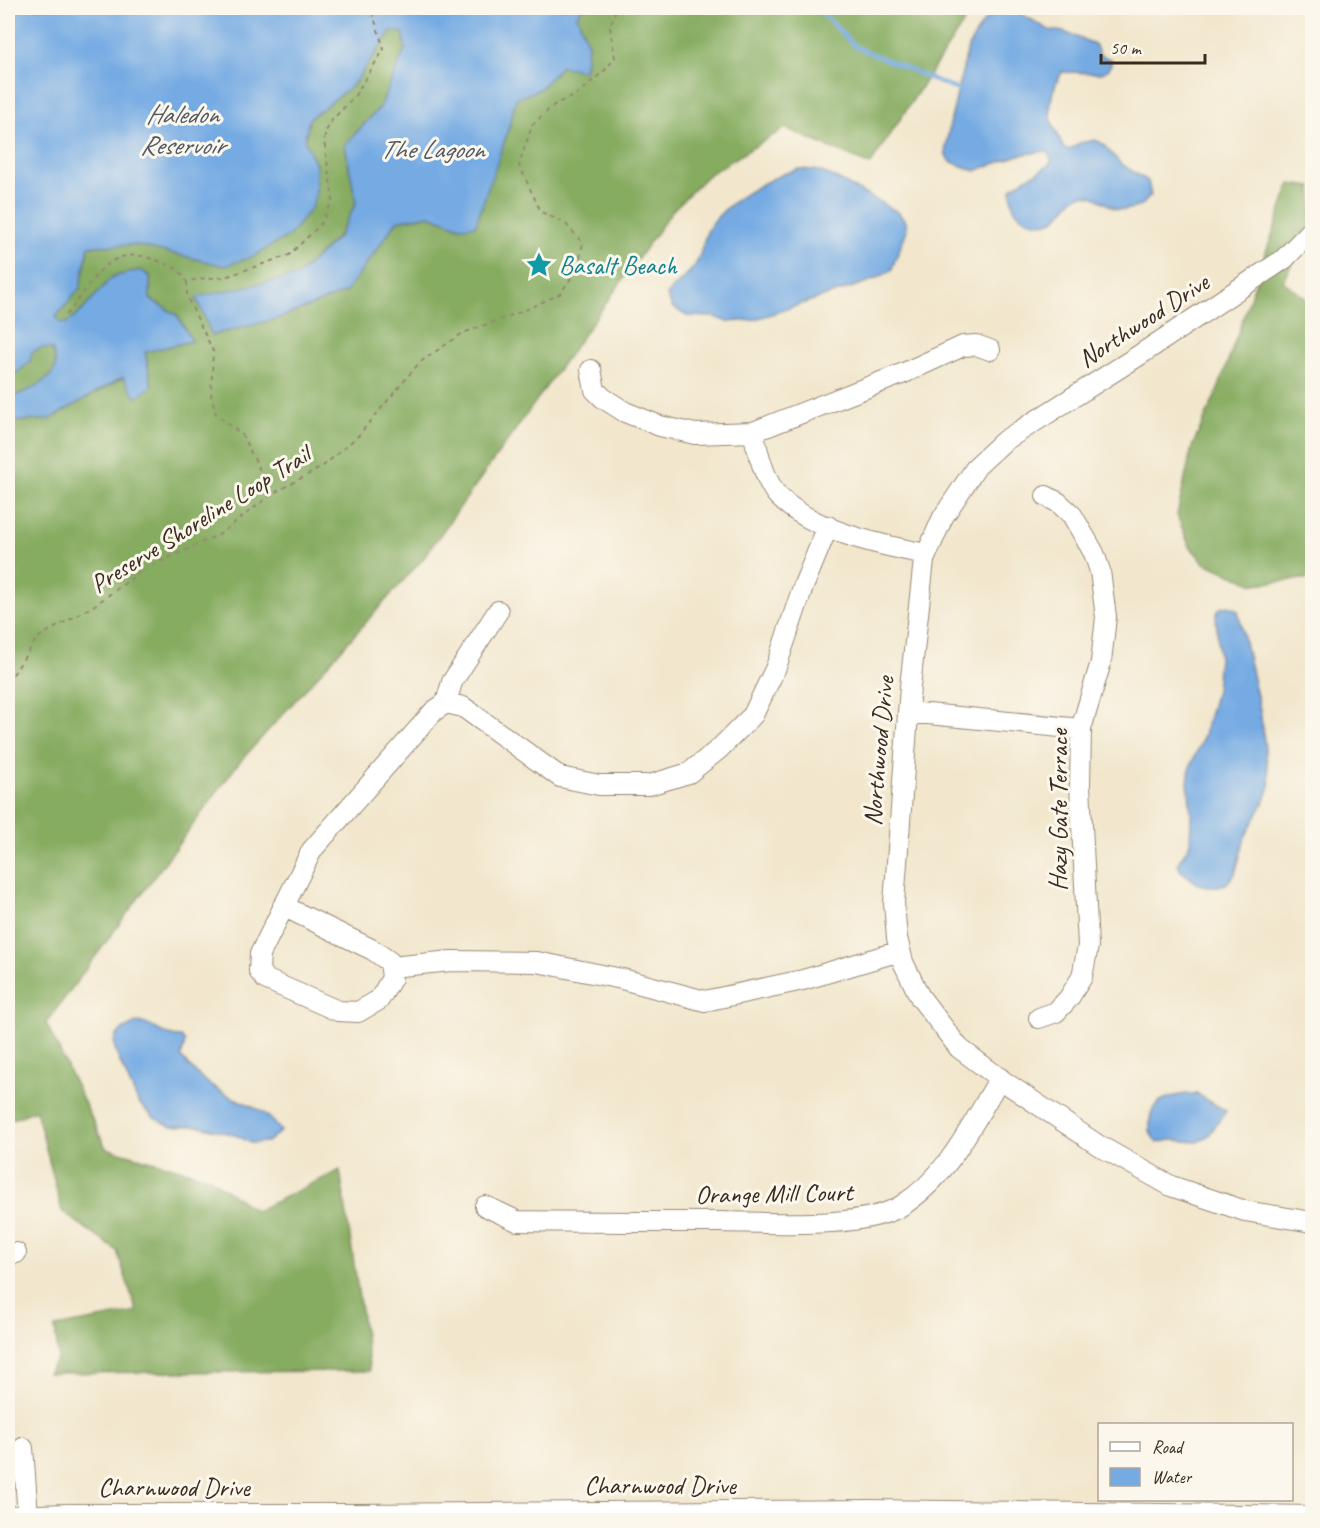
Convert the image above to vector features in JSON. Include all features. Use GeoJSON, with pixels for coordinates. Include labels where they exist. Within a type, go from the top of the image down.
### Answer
{"type":"FeatureCollection","features":[{"type":"Feature","properties":{"kind":"street","name":"Northwood Drive"},"geometry":{"type":"LineString","coordinates":[[1312,230],[1284,259],[1004,441],[977,466],[943,517],[924,560],[908,712],[894,903],[897,938],[903,962],[920,997],[959,1048],[1098,1145],[1171,1186],[1245,1211],[1312,1222]]}},
{"type":"Feature","properties":{"kind":"street"},"geometry":{"type":"LineString","coordinates":[[591,370],[595,390],[603,398],[625,412],[660,426],[695,434],[753,432],[904,373],[963,346],[976,345],[990,350]]}},
{"type":"Feature","properties":{"kind":"street"},"geometry":{"type":"LineString","coordinates":[[753,432],[758,456],[776,495],[798,512],[878,545],[926,554]]}},
{"type":"Feature","properties":{"kind":"street","name":"Hazy Gate Terrace"},"geometry":{"type":"LineString","coordinates":[[1040,1018],[1056,1012],[1069,998],[1082,977],[1088,946],[1080,785],[1081,729],[1101,662],[1105,636],[1105,600],[1094,553],[1072,515],[1059,502],[1046,496]]}},
{"type":"Feature","properties":{"kind":"street"},"geometry":{"type":"LineString","coordinates":[[446,703],[463,707],[560,777],[599,784],[649,785],[689,773],[719,749],[753,715],[776,668],[803,587],[828,526]]}},
{"type":"Feature","properties":{"kind":"street"},"geometry":{"type":"LineString","coordinates":[[283,906],[373,950],[390,962],[392,978],[379,1000],[358,1012],[338,1011],[265,979],[259,971],[260,954],[283,906],[312,850],[434,711],[446,703],[452,681],[498,611]]}},
{"type":"Feature","properties":{"kind":"street"},"geometry":{"type":"LineString","coordinates":[[908,712],[1081,729]]}},
{"type":"Feature","properties":{"kind":"street"},"geometry":{"type":"LineString","coordinates":[[391,967],[451,961],[537,962],[622,979],[705,1001],[803,980],[900,951]]}},
{"type":"Feature","properties":{"kind":"street","name":"Orange Mill Court"},"geometry":{"type":"LineString","coordinates":[[485,1206],[517,1221],[861,1220],[899,1207],[932,1183],[960,1146],[1000,1078]]}},
{"type":"Feature","properties":{"kind":"street"},"geometry":{"type":"LineString","coordinates":[[23,1448],[28,1516]]}},
{"type":"Feature","properties":{"kind":"street","name":"Charnwood Drive"},"geometry":{"type":"LineString","coordinates":[[8,1516],[68,1514],[354,1517],[857,1510],[995,1517],[1312,1516]]}},
{"type":"Feature","properties":{"kind":"path"},"geometry":{"type":"LineString","coordinates":[[188,282],[197,279],[225,278],[289,255],[320,225],[333,200],[324,141],[326,131],[332,120],[354,97],[384,49],[371,8]]}},
{"type":"Feature","properties":{"kind":"path","name":"Preserve Shoreline Loop Trail"},"geometry":{"type":"LineString","coordinates":[[8,682],[38,638],[94,605],[143,570],[220,534],[273,494],[322,467],[358,436],[420,362],[463,333],[524,311],[560,294],[578,268],[583,243],[565,223],[541,212],[519,165],[532,125],[555,104],[576,95],[605,70],[615,58],[610,28],[616,8]]}},
{"type":"Feature","properties":{"kind":"path"},"geometry":{"type":"LineString","coordinates":[[66,315],[106,263],[135,255],[151,258],[182,272],[188,282],[187,297],[213,351],[211,395],[216,414],[242,435],[273,494]]}},
{"type":"Feature","properties":{"kind":"green space"},"geometry":{"type":"Polygon","coordinates":[[[583,8],[948,8],[970,13],[870,165],[785,128],[708,175],[672,211],[422,560],[237,765],[46,1023],[106,1148],[208,1177],[256,1211],[340,1170],[370,1371],[48,1373],[58,1358],[55,1327],[137,1312],[117,1251],[62,1211],[36,1110],[8,1121],[8,422],[50,419],[124,377],[136,397],[152,386],[145,352],[192,341],[177,315],[150,299],[150,276],[140,270],[112,278],[81,312],[67,323],[61,323],[56,317],[80,288],[89,246],[136,245],[179,254],[316,165],[305,140],[309,119],[353,85],[392,30],[404,33],[405,50],[380,107],[345,145],[356,203],[339,235],[297,276],[258,285],[253,324],[277,319],[346,292],[397,221],[430,215],[460,227],[507,134],[516,98],[540,89],[561,66],[584,70],[588,45],[577,15],[583,8]]]}},
{"type":"Feature","properties":{"kind":"green space"},"geometry":{"type":"Polygon","coordinates":[[[1290,184],[1312,187],[1312,227],[1283,281],[1312,303],[1312,578],[1254,584],[1204,563],[1189,545],[1177,515],[1192,447],[1219,387],[1290,184]]]}},
{"type":"Feature","properties":{"kind":"green space"},"geometry":{"type":"Polygon","coordinates":[[[42,348],[52,349],[56,363],[52,373],[34,387],[8,398],[8,380],[32,352],[42,348]]]}},
{"type":"Feature","properties":{"kind":"water","name":"Haledon Reservoir"},"geometry":{"type":"Polygon","coordinates":[[[8,8],[361,8],[375,16],[381,8],[583,8],[577,15],[588,45],[584,71],[561,66],[540,89],[516,99],[507,134],[475,226],[460,227],[430,215],[397,221],[346,292],[277,319],[212,335],[196,297],[297,276],[339,236],[356,203],[345,145],[380,107],[405,50],[404,33],[392,30],[353,85],[309,119],[305,140],[316,165],[316,192],[312,207],[290,235],[254,256],[225,266],[136,245],[89,246],[80,288],[56,317],[61,323],[67,323],[81,312],[112,277],[140,270],[150,276],[150,299],[177,315],[192,341],[145,352],[152,386],[136,398],[123,377],[50,419],[8,422],[8,398],[41,383],[52,373],[56,363],[52,349],[42,348],[32,352],[30,362],[8,380],[8,8]]]}},
{"type":"Feature","properties":{"kind":"water"},"geometry":{"type":"Polygon","coordinates":[[[1003,8],[1013,9],[1049,30],[1064,32],[1095,44],[1100,55],[1112,60],[1109,69],[1102,73],[1062,72],[1052,96],[1050,109],[1052,122],[1063,148],[1069,150],[1079,143],[1095,140],[1102,143],[1121,164],[1148,181],[1151,196],[1143,204],[1123,210],[1094,197],[1081,195],[1055,219],[1044,222],[1032,221],[1017,213],[1012,201],[1011,189],[1048,166],[1052,161],[1047,151],[1019,155],[975,171],[949,161],[945,153],[968,47],[984,21],[1003,8]]]}},
{"type":"Feature","properties":{"kind":"water"},"geometry":{"type":"Polygon","coordinates":[[[798,169],[815,170],[830,175],[898,212],[906,222],[907,230],[891,271],[868,282],[753,320],[728,322],[714,317],[687,316],[672,307],[667,295],[696,264],[708,230],[715,220],[748,192],[774,178],[798,169]]]}},
{"type":"Feature","properties":{"kind":"water"},"geometry":{"type":"Polygon","coordinates":[[[1228,606],[1238,611],[1260,710],[1270,786],[1245,837],[1235,874],[1226,884],[1213,887],[1198,884],[1180,870],[1178,863],[1190,844],[1191,813],[1188,783],[1190,767],[1203,738],[1216,691],[1219,658],[1216,615],[1220,608],[1228,606]]]}},
{"type":"Feature","properties":{"kind":"water"},"geometry":{"type":"Polygon","coordinates":[[[138,1022],[169,1035],[181,1037],[185,1042],[181,1057],[194,1071],[220,1091],[261,1111],[281,1131],[267,1142],[251,1143],[238,1136],[200,1126],[170,1126],[153,1117],[138,1102],[116,1053],[114,1043],[116,1036],[122,1030],[138,1022]]]}},
{"type":"Feature","properties":{"kind":"water"},"geometry":{"type":"Polygon","coordinates":[[[1197,1094],[1226,1111],[1209,1135],[1198,1142],[1171,1140],[1157,1143],[1150,1128],[1154,1108],[1163,1100],[1197,1094]]]}},
{"type":"Feature","properties":{"kind":"waterway"},"geometry":{"type":"LineString","coordinates":[[817,8],[856,47],[958,90]]}},
{"type":"Feature","properties":{"kind":"place","name":"Basalt Beach"},"geometry":{"type":"Point","coordinates":[539,265]}},
{"type":"Feature","properties":{"kind":"water label","name":"The Lagoon"},"geometry":{"type":"Point","coordinates":[432,149]}}]}
